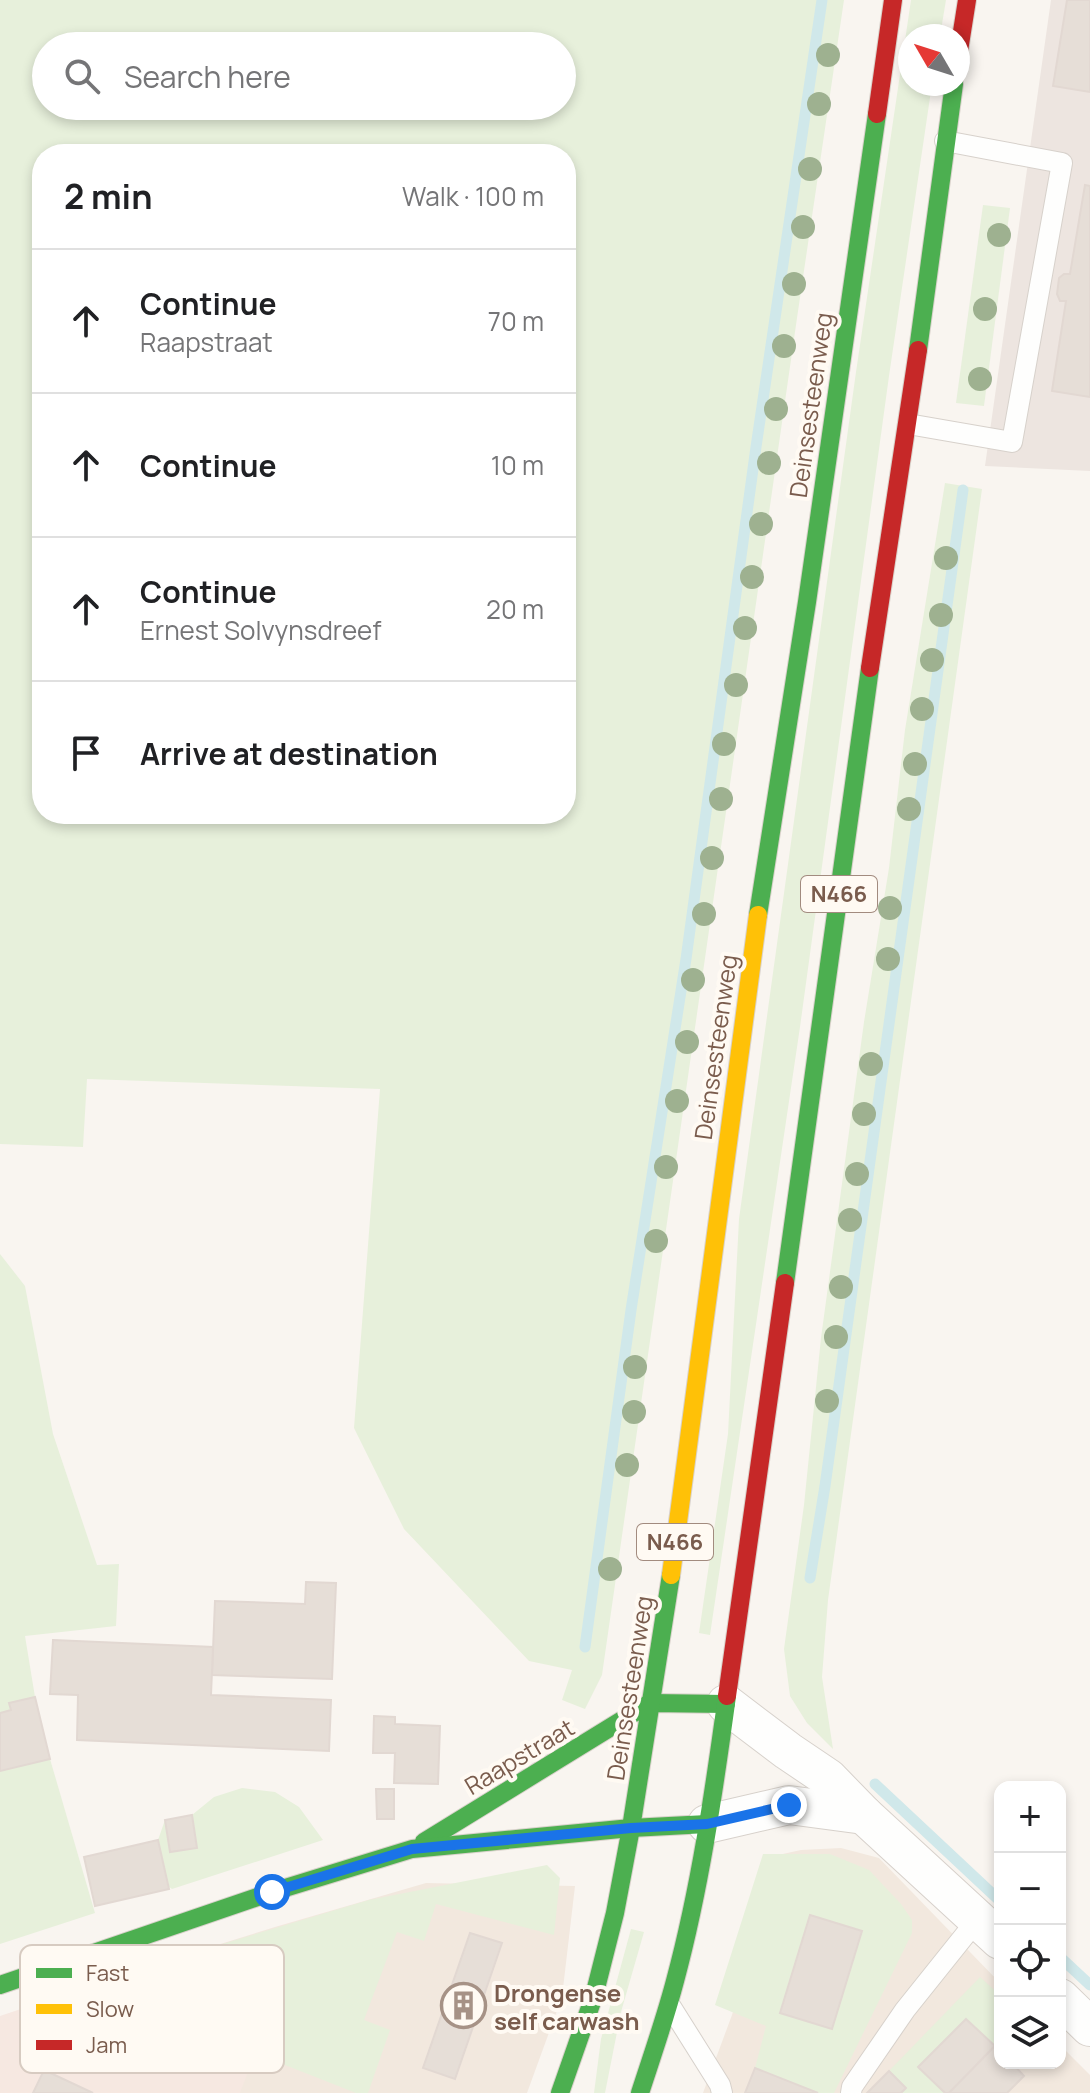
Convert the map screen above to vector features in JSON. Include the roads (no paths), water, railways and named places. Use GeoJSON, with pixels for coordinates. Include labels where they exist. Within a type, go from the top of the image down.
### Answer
{"type":"FeatureCollection","features":[{"type":"Feature","properties":{"kind":"main road","name":"Deinsesteenweg"},"geometry":{"type":"LineString","coordinates":[[560,2093],[594,1996],[615,1913],[664,1626],[754,938],[807,602],[893,0]]}},
{"type":"Feature","properties":{"kind":"main road"},"geometry":{"type":"LineString","coordinates":[[963,24],[967,0]]}},
{"type":"Feature","properties":{"kind":"main road","name":"N466"},"geometry":{"type":"LineString","coordinates":[[640,2093],[687,1929],[726,1704],[952,96]]}},
{"type":"Feature","properties":{"kind":"main road"},"geometry":{"type":"LineString","coordinates":[[650,1703],[726,1704]]}},
{"type":"Feature","properties":{"kind":"main road","name":"Raapstraat"},"geometry":{"type":"LineString","coordinates":[[412,1849],[650,1703]]}},
{"type":"Feature","properties":{"kind":"main road","name":"Raapstraat"},"geometry":{"type":"LineString","coordinates":[[117,1945],[272,1892],[412,1849],[631,1828],[707,1824]]}},
{"type":"Feature","properties":{"kind":"main road","name":"Raapstraat"},"geometry":{"type":"LineString","coordinates":[[0,1985],[20,1978]]}},
{"type":"Feature","properties":{"kind":"street"},"geometry":{"type":"LineString","coordinates":[[726,1704],[828,1778],[989,1930]]}},
{"type":"Feature","properties":{"kind":"street"},"geometry":{"type":"LineString","coordinates":[[707,1824],[789,1805],[864,1815]]}},
{"type":"Feature","properties":{"kind":"street"},"geometry":{"type":"LineString","coordinates":[[1066,2004],[1090,2027]]}},
{"type":"Feature","properties":{"kind":"lane"},"geometry":{"type":"LineString","coordinates":[[908,424],[1012,442],[1062,163],[945,141]]}},
{"type":"Feature","properties":{"kind":"lane"},"geometry":{"type":"LineString","coordinates":[[851,2093],[852,2087],[905,2010],[989,1930]]}},
{"type":"Feature","properties":{"kind":"lane"},"geometry":{"type":"LineString","coordinates":[[668,2003],[720,2085],[722,2093]]}},
{"type":"Feature","properties":{"kind":"waterway"},"geometry":{"type":"LineString","coordinates":[[585,1647],[631,1310],[686,959],[756,447],[822,0]]}},
{"type":"Feature","properties":{"kind":"waterway"},"geometry":{"type":"LineString","coordinates":[[810,1578],[963,490]]}},
{"type":"Feature","properties":{"kind":"waterway"},"geometry":{"type":"LineString","coordinates":[[875,1784],[994,1895]]}},
{"type":"Feature","properties":{"kind":"waterway"},"geometry":{"type":"LineString","coordinates":[[1066,1963],[1090,1985]]}},
{"type":"Feature","properties":{"kind":"place","name":"Drongense self carwash"},"geometry":{"type":"Point","coordinates":[463,2006]}}]}
